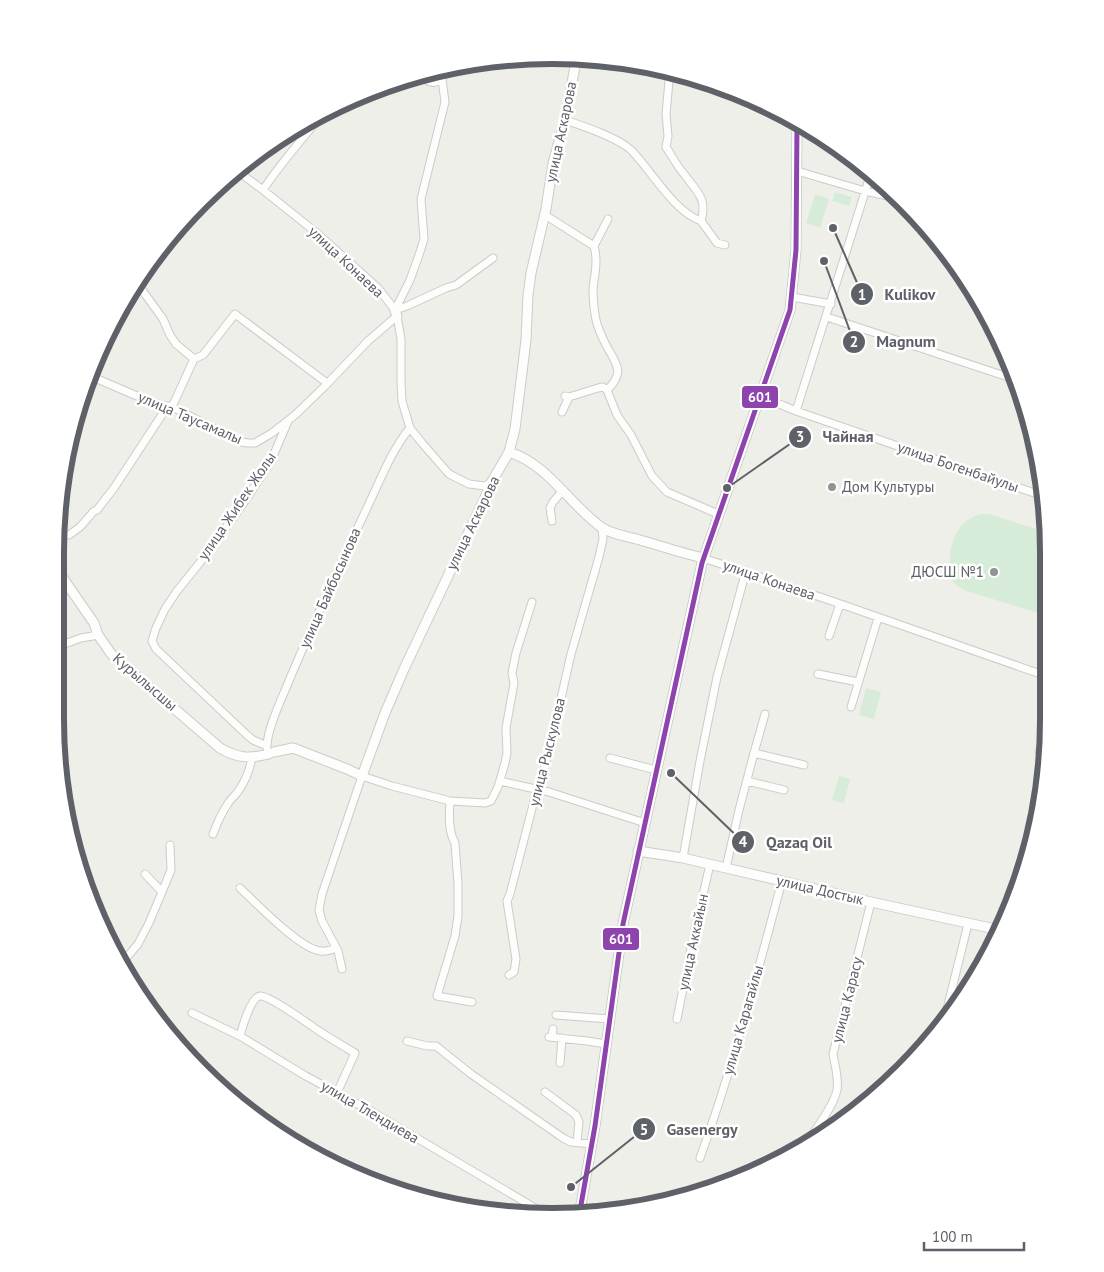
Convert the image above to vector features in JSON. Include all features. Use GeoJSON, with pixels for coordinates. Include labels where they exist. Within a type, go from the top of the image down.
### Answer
{"type":"FeatureCollection","features":[{"type":"Feature","properties":{"kind":"street","name":"улица Аскарова"},"geometry":{"type":"LineString","coordinates":[[342,969],[336,948],[322,921],[319,910],[322,894],[385,713],[491,483],[509,452],[518,411],[526,340],[530,273],[545,215],[553,163],[565,120],[575,65]]}},
{"type":"Feature","properties":{"kind":"street","name":"улица Жибек Жолы"},"geometry":{"type":"LineString","coordinates":[[270,751],[247,735],[156,649],[152,641],[165,609],[243,504],[271,461],[289,420],[396,313],[414,270],[424,239],[421,199],[445,102],[443,76]]}},
{"type":"Feature","properties":{"kind":"street"},"geometry":{"type":"LineString","coordinates":[[669,78],[666,114],[668,136],[666,147],[702,199],[703,213],[701,221]]}},
{"type":"Feature","properties":{"kind":"street"},"geometry":{"type":"LineString","coordinates":[[426,80],[431,83],[437,83],[442,79]]}},
{"type":"Feature","properties":{"kind":"street"},"geometry":{"type":"LineString","coordinates":[[565,120],[597,131],[630,150],[665,191],[693,218],[701,221],[717,243],[725,245]]}},
{"type":"Feature","properties":{"kind":"street"},"geometry":{"type":"LineString","coordinates":[[263,190],[277,168],[312,127]]}},
{"type":"Feature","properties":{"kind":"street"},"geometry":{"type":"LineString","coordinates":[[580,1207],[623,924],[703,558],[790,310],[796,250],[797,130]]}},
{"type":"Feature","properties":{"kind":"street"},"geometry":{"type":"LineString","coordinates":[[797,171],[865,192],[885,196]]}},
{"type":"Feature","properties":{"kind":"street","name":"улица Конаева"},"geometry":{"type":"LineString","coordinates":[[243,175],[318,234],[378,288],[396,313],[401,339],[402,400],[410,428],[450,474],[469,484],[485,486],[491,483]]}},
{"type":"Feature","properties":{"kind":"street"},"geometry":{"type":"LineString","coordinates":[[796,410],[869,181]]}},
{"type":"Feature","properties":{"kind":"street"},"geometry":{"type":"LineString","coordinates":[[545,215],[594,246],[596,267],[593,298],[596,320],[599,330],[617,365],[618,372],[615,383],[607,390]]}},
{"type":"Feature","properties":{"kind":"street"},"geometry":{"type":"LineString","coordinates":[[594,246],[608,220]]}},
{"type":"Feature","properties":{"kind":"street"},"geometry":{"type":"LineString","coordinates":[[396,313],[407,306],[456,285],[492,258]]}},
{"type":"Feature","properties":{"kind":"street"},"geometry":{"type":"LineString","coordinates":[[141,289],[164,320],[176,344],[194,359]]}},
{"type":"Feature","properties":{"kind":"street"},"geometry":{"type":"LineString","coordinates":[[792,296],[831,304]]}},
{"type":"Feature","properties":{"kind":"street"},"geometry":{"type":"LineString","coordinates":[[69,536],[97,510],[114,488],[170,407],[194,359],[203,355],[235,314],[327,383]]}},
{"type":"Feature","properties":{"kind":"street"},"geometry":{"type":"LineString","coordinates":[[827,317],[1007,377]]}},
{"type":"Feature","properties":{"kind":"street","name":"улица Таусамалы"},"geometry":{"type":"LineString","coordinates":[[96,378],[144,399],[170,407],[241,442],[255,443],[289,420]]}},
{"type":"Feature","properties":{"kind":"street"},"geometry":{"type":"LineString","coordinates":[[562,412],[567,397],[603,387],[607,390],[617,415],[631,435],[652,476],[667,492],[718,514]]}},
{"type":"Feature","properties":{"kind":"street","name":"улица Богенбайулы"},"geometry":{"type":"LineString","coordinates":[[760,396],[1037,494]]}},
{"type":"Feature","properties":{"kind":"street","name":"улица Байбосынова"},"geometry":{"type":"LineString","coordinates":[[270,751],[269,732],[337,570],[387,467],[404,435],[410,428]]}},
{"type":"Feature","properties":{"kind":"street","name":"улица Конаева"},"geometry":{"type":"LineString","coordinates":[[509,452],[517,454],[532,463],[602,528],[626,537],[746,571],[1040,674]]}},
{"type":"Feature","properties":{"kind":"street"},"geometry":{"type":"LineString","coordinates":[[552,521],[550,508],[563,490]]}},
{"type":"Feature","properties":{"kind":"street","name":"улица Рыскулова"},"geometry":{"type":"LineString","coordinates":[[509,975],[514,972],[516,959],[507,901],[535,797],[539,790],[571,654],[599,557],[603,539],[602,528]]}},
{"type":"Feature","properties":{"kind":"street"},"geometry":{"type":"LineString","coordinates":[[683,858],[717,677],[746,571]]}},
{"type":"Feature","properties":{"kind":"street","name":"Курылысшы"},"geometry":{"type":"LineString","coordinates":[[64,580],[94,624],[98,635],[112,655],[220,748],[232,754],[248,758],[252,757]]}},
{"type":"Feature","properties":{"kind":"street"},"geometry":{"type":"LineString","coordinates":[[213,834],[228,804],[245,781],[252,757],[270,751],[292,748],[362,776],[399,788],[450,801],[486,803],[491,801],[500,781],[505,763],[506,728],[514,682],[512,673],[516,652],[532,602]]}},
{"type":"Feature","properties":{"kind":"street"},"geometry":{"type":"LineString","coordinates":[[829,636],[840,604]]}},
{"type":"Feature","properties":{"kind":"street"},"geometry":{"type":"LineString","coordinates":[[851,707],[878,618]]}},
{"type":"Feature","properties":{"kind":"street"},"geometry":{"type":"LineString","coordinates":[[64,644],[81,638],[98,635]]}},
{"type":"Feature","properties":{"kind":"street"},"geometry":{"type":"LineString","coordinates":[[818,674],[858,682]]}},
{"type":"Feature","properties":{"kind":"street"},"geometry":{"type":"LineString","coordinates":[[726,868],[765,714]]}},
{"type":"Feature","properties":{"kind":"street"},"geometry":{"type":"LineString","coordinates":[[754,753],[804,765]]}},
{"type":"Feature","properties":{"kind":"street"},"geometry":{"type":"LineString","coordinates":[[610,758],[656,770]]}},
{"type":"Feature","properties":{"kind":"street"},"geometry":{"type":"LineString","coordinates":[[500,781],[549,792],[645,823]]}},
{"type":"Feature","properties":{"kind":"street"},"geometry":{"type":"LineString","coordinates":[[747,782],[784,790]]}},
{"type":"Feature","properties":{"kind":"street"},"geometry":{"type":"LineString","coordinates":[[450,801],[449,814],[452,839],[455,843],[458,884],[458,916],[455,936],[437,996],[472,1002]]}},
{"type":"Feature","properties":{"kind":"street"},"geometry":{"type":"LineString","coordinates":[[126,958],[138,944],[149,923],[171,870],[170,845]]}},
{"type":"Feature","properties":{"kind":"street","name":"улица Достык"},"geometry":{"type":"LineString","coordinates":[[638,851],[683,858],[993,929]]}},
{"type":"Feature","properties":{"kind":"street","name":"улица Аккайын"},"geometry":{"type":"LineString","coordinates":[[677,1019],[690,948],[710,864]]}},
{"type":"Feature","properties":{"kind":"street"},"geometry":{"type":"LineString","coordinates":[[146,874],[162,892]]}},
{"type":"Feature","properties":{"kind":"street","name":"улица Карагайлы"},"geometry":{"type":"LineString","coordinates":[[700,1158],[742,1029],[782,881]]}},
{"type":"Feature","properties":{"kind":"street"},"geometry":{"type":"LineString","coordinates":[[240,888],[297,940],[320,952],[336,948]]}},
{"type":"Feature","properties":{"kind":"street","name":"улица Карасу"},"geometry":{"type":"LineString","coordinates":[[812,1133],[832,1102],[837,1090],[838,1079],[833,1054],[871,902]]}},
{"type":"Feature","properties":{"kind":"street"},"geometry":{"type":"LineString","coordinates":[[948,1005],[968,924]]}},
{"type":"Feature","properties":{"kind":"street"},"geometry":{"type":"LineString","coordinates":[[240,1036],[249,1010],[256,998],[259,996],[264,997],[281,1006],[356,1053],[337,1093]]}},
{"type":"Feature","properties":{"kind":"street","name":"улица Тлендиева"},"geometry":{"type":"LineString","coordinates":[[192,1013],[240,1036],[534,1207]]}},
{"type":"Feature","properties":{"kind":"street"},"geometry":{"type":"LineString","coordinates":[[556,1015],[610,1019]]}},
{"type":"Feature","properties":{"kind":"street"},"geometry":{"type":"LineString","coordinates":[[553,1029],[550,1037],[588,1040],[606,1044]]}},
{"type":"Feature","properties":{"kind":"street"},"geometry":{"type":"LineString","coordinates":[[560,1063],[562,1038]]}},
{"type":"Feature","properties":{"kind":"street"},"geometry":{"type":"LineString","coordinates":[[407,1041],[427,1046],[436,1046],[471,1074],[563,1138],[571,1142],[591,1144]]}},
{"type":"Feature","properties":{"kind":"street"},"geometry":{"type":"LineString","coordinates":[[545,1092],[576,1115],[579,1122],[577,1142]]}},
{"type":"Feature","properties":{"kind":"green space"},"geometry":{"type":"Polygon","coordinates":[[[835,192],[852,197],[849,206],[832,201],[835,192]]]}},
{"type":"Feature","properties":{"kind":"green space"},"geometry":{"type":"Polygon","coordinates":[[[815,194],[829,199],[820,228],[806,223],[815,194]]]}},
{"type":"Feature","properties":{"kind":"green space"},"geometry":{"type":"Polygon","coordinates":[[[990,514],[1039,530],[1040,614],[966,591],[953,582],[950,574],[950,558],[953,541],[966,521],[973,517],[990,514]]]}},
{"type":"Feature","properties":{"kind":"green space"},"geometry":{"type":"Polygon","coordinates":[[[866,688],[881,692],[874,719],[859,715],[866,688]]]}},
{"type":"Feature","properties":{"kind":"green space"},"geometry":{"type":"Polygon","coordinates":[[[839,776],[850,779],[844,803],[832,800],[839,776]]]}},
{"type":"Feature","properties":{"kind":"transit line","name":"601"},"geometry":{"type":"LineString","coordinates":[[581,1207],[595,1126],[623,924],[702,563],[790,310],[796,250],[797,130]]}},
{"type":"Feature","properties":{"kind":"place","name":"Kulikov"},"geometry":{"type":"Point","coordinates":[833,228]}},
{"type":"Feature","properties":{"kind":"place","name":"Magnum"},"geometry":{"type":"Point","coordinates":[824,261]}},
{"type":"Feature","properties":{"kind":"place","name":"Дом Культуры"},"geometry":{"type":"Point","coordinates":[832,487]}},
{"type":"Feature","properties":{"kind":"place","name":"Чайная"},"geometry":{"type":"Point","coordinates":[727,488]}},
{"type":"Feature","properties":{"kind":"place","name":"ДЮСШ №1"},"geometry":{"type":"Point","coordinates":[994,572]}},
{"type":"Feature","properties":{"kind":"place","name":"Qazaq Oil"},"geometry":{"type":"Point","coordinates":[671,773]}},
{"type":"Feature","properties":{"kind":"place","name":"Gasenergy"},"geometry":{"type":"Point","coordinates":[571,1187]}}]}
